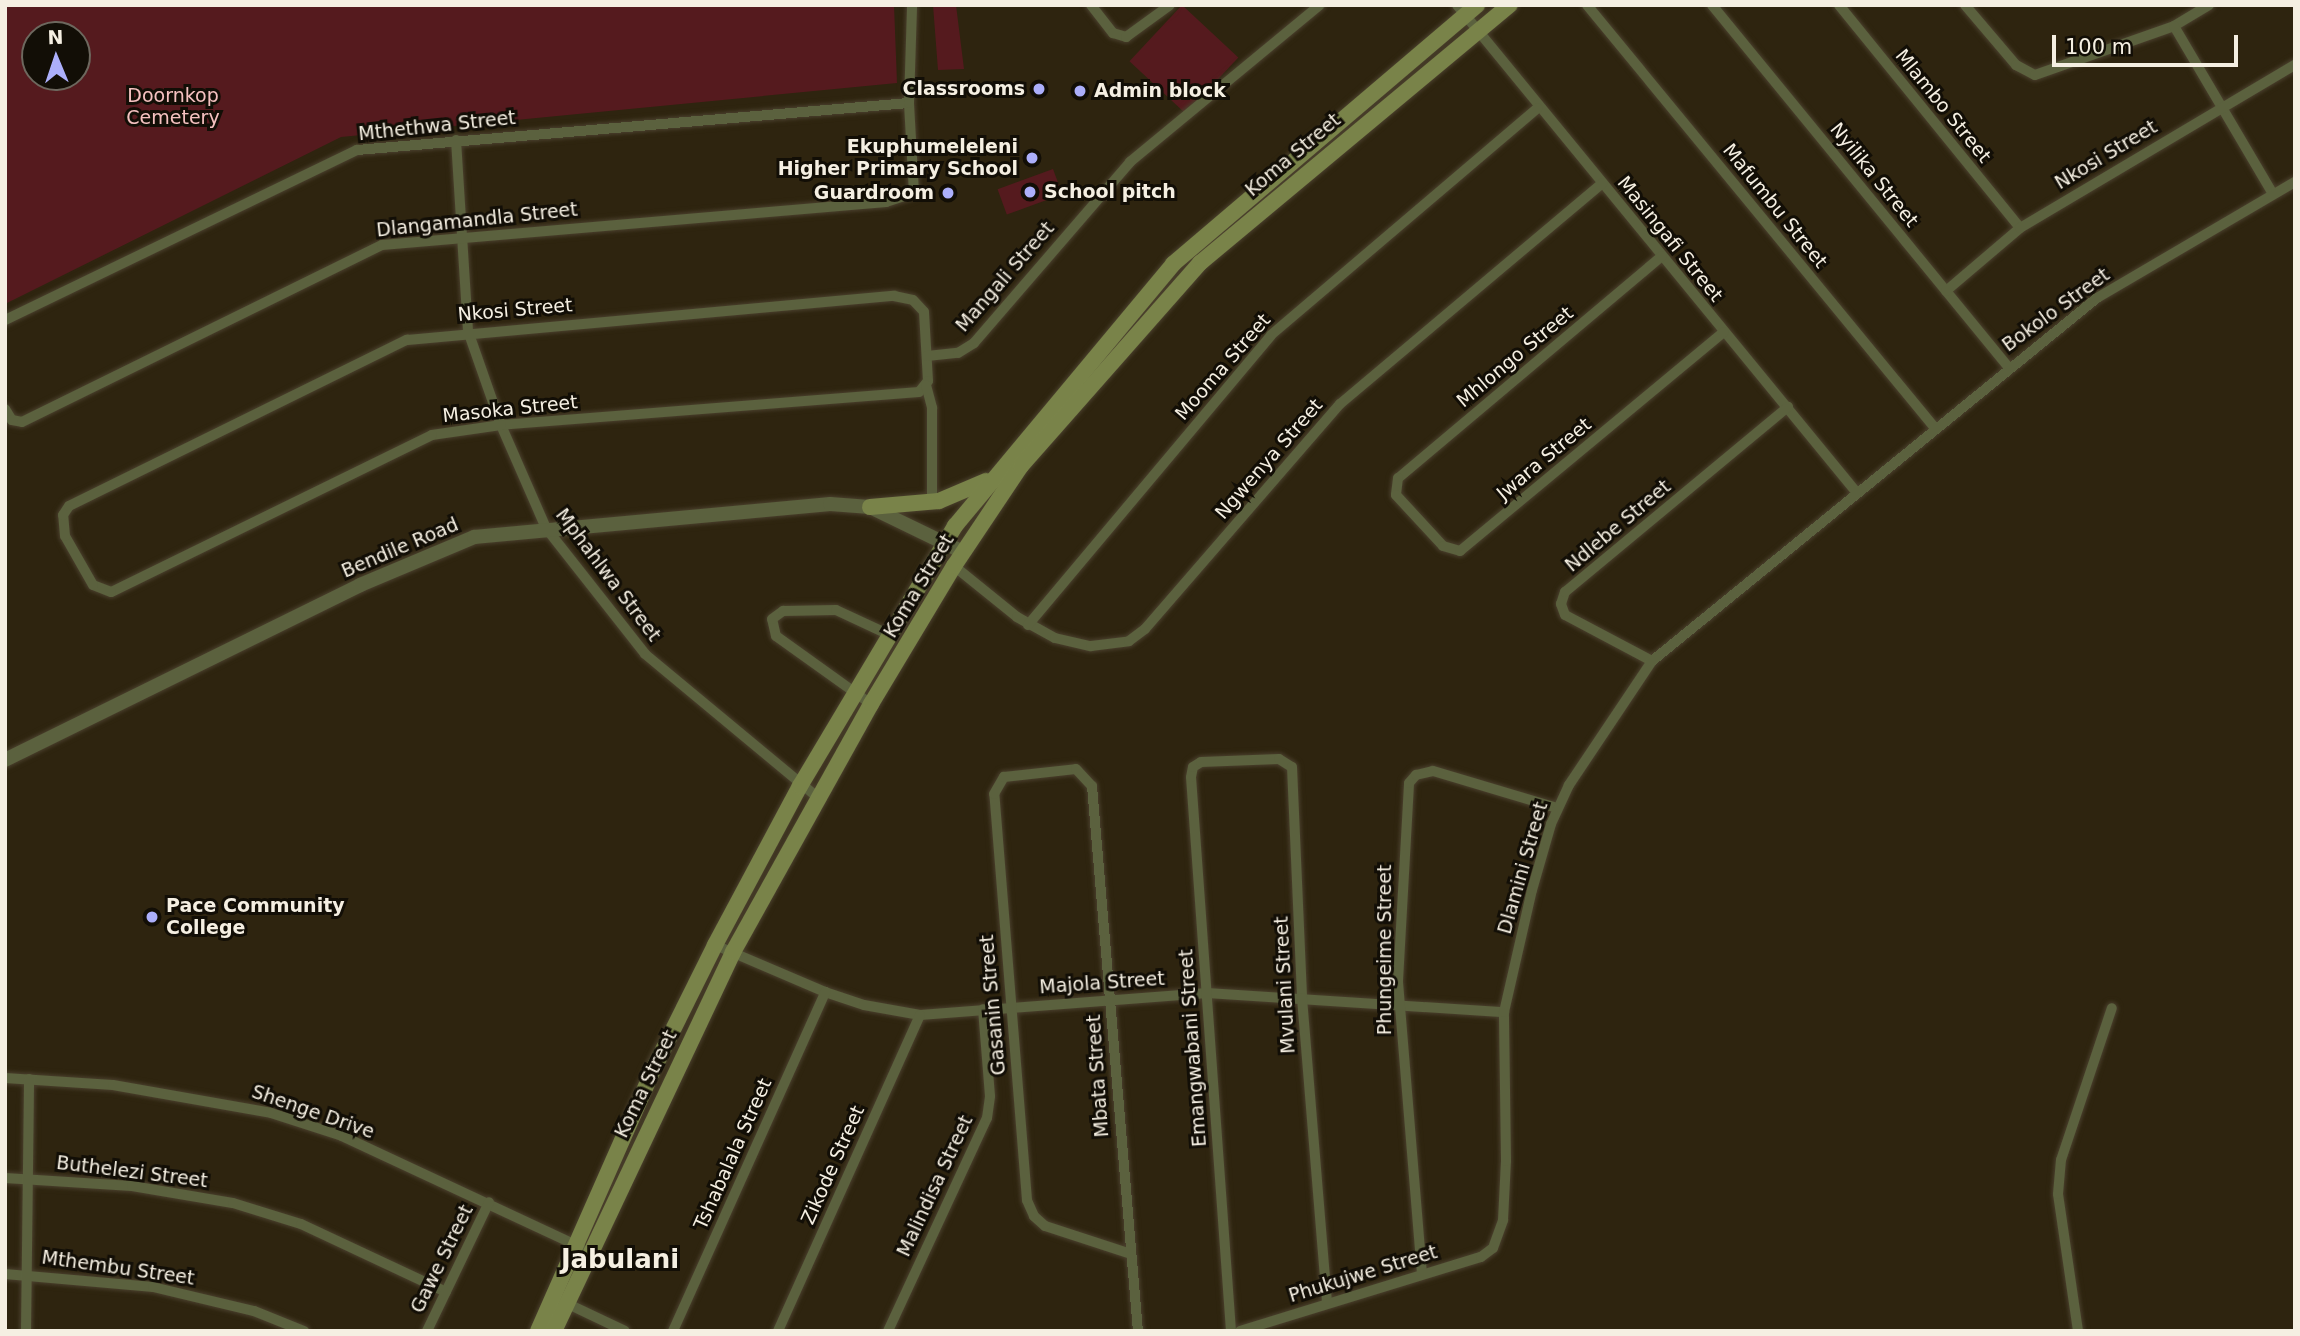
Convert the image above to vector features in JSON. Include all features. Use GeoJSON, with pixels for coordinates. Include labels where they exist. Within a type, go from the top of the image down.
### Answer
{"type":"FeatureCollection","features":[{"type":"Feature","properties":{"kind":"main road","name":"Koma Street"},"geometry":{"type":"LineString","coordinates":[[538,1331],[584,1248],[733,952],[817,797],[958,559],[1021,466],[1200,263],[1510,5]]}},
{"type":"Feature","properties":{"kind":"main road","name":"Koma Street"},"geometry":{"type":"LineString","coordinates":[[554,1331],[656,1064],[715,945],[800,786],[892,636],[946,541],[993,478],[1180,257],[1466,8]]}},
{"type":"Feature","properties":{"kind":"main road"},"geometry":{"type":"LineString","coordinates":[[870,507],[932,502],[993,478]]}},
{"type":"Feature","properties":{"kind":"street"},"geometry":{"type":"LineString","coordinates":[[909,103],[912,5]]}},
{"type":"Feature","properties":{"kind":"street"},"geometry":{"type":"LineString","coordinates":[[1091,5],[1113,33],[1126,37],[1170,5]]}},
{"type":"Feature","properties":{"kind":"street","name":"Mangali Street"},"geometry":{"type":"LineString","coordinates":[[927,356],[958,353],[974,343],[1118,174],[1320,5]]}},
{"type":"Feature","properties":{"kind":"street","name":"Mafumbu Street"},"geometry":{"type":"LineString","coordinates":[[1587,5],[1935,428]]}},
{"type":"Feature","properties":{"kind":"street","name":"Nyilika Street"},"geometry":{"type":"LineString","coordinates":[[1712,5],[2008,366]]}},
{"type":"Feature","properties":{"kind":"street","name":"Mlambo Street"},"geometry":{"type":"LineString","coordinates":[[1839,5],[2020,228]]}},
{"type":"Feature","properties":{"kind":"street"},"geometry":{"type":"LineString","coordinates":[[1965,5],[2016,65],[2035,75],[2174,26],[2209,5]]}},
{"type":"Feature","properties":{"kind":"street","name":"Masingafi Street"},"geometry":{"type":"LineString","coordinates":[[1466,8],[1477,31],[1538,108],[1857,493]]}},
{"type":"Feature","properties":{"kind":"street"},"geometry":{"type":"LineString","coordinates":[[2174,26],[2273,194]]}},
{"type":"Feature","properties":{"kind":"street","name":"Nkosi Street"},"geometry":{"type":"LineString","coordinates":[[1946,290],[2020,228],[2295,65]]}},
{"type":"Feature","properties":{"kind":"street","name":"Mthethwa Street"},"geometry":{"type":"LineString","coordinates":[[5,320],[341,156],[370,147],[909,103]]}},
{"type":"Feature","properties":{"kind":"street","name":"Dlangamandla Street"},"geometry":{"type":"LineString","coordinates":[[5,409],[10,419],[22,422],[370,248],[461,236],[886,202],[914,193],[909,103]]}},
{"type":"Feature","properties":{"kind":"street","name":"Mooma Street"},"geometry":{"type":"LineString","coordinates":[[1028,625],[1271,335],[1538,108]]}},
{"type":"Feature","properties":{"kind":"street","name":"Mphahlwa Street"},"geometry":{"type":"LineString","coordinates":[[456,140],[468,331],[501,425],[546,528],[645,654],[800,786],[817,797]]}},
{"type":"Feature","properties":{"kind":"street","name":"Bokolo Street"},"geometry":{"type":"LineString","coordinates":[[1857,493],[2008,366],[2097,298],[2295,182]]}},
{"type":"Feature","properties":{"kind":"street","name":"Ngwenya Street"},"geometry":{"type":"LineString","coordinates":[[958,559],[1028,625],[1055,638],[1091,646],[1119,645],[1140,634],[1339,404],[1602,183]]}},
{"type":"Feature","properties":{"kind":"street","name":"Mhlongo Street"},"geometry":{"type":"LineString","coordinates":[[1394,488],[1398,478],[1662,256]]}},
{"type":"Feature","properties":{"kind":"street","name":"Nkosi Street"},"geometry":{"type":"LineString","coordinates":[[63,515],[76,502],[397,344],[468,331],[906,296],[924,312],[927,356],[923,389],[932,408],[932,502]]}},
{"type":"Feature","properties":{"kind":"street","name":"Jwara Street"},"geometry":{"type":"LineString","coordinates":[[1394,488],[1443,546],[1460,551],[1724,332]]}},
{"type":"Feature","properties":{"kind":"street","name":"Masoka Street"},"geometry":{"type":"LineString","coordinates":[[63,515],[65,536],[93,585],[111,592],[424,438],[501,425],[923,389]]}},
{"type":"Feature","properties":{"kind":"street","name":"Ndlebe Street"},"geometry":{"type":"LineString","coordinates":[[1652,661],[1565,615],[1561,604],[1565,593],[1788,407]]}},
{"type":"Feature","properties":{"kind":"street","name":"Dlamini Street"},"geometry":{"type":"LineString","coordinates":[[1493,1248],[1503,1220],[1506,1161],[1504,1012],[1532,890],[1557,808],[1652,661],[1857,493]]}},
{"type":"Feature","properties":{"kind":"street","name":"Bendile Road"},"geometry":{"type":"LineString","coordinates":[[5,760],[453,544],[546,528],[830,504],[870,507],[946,541],[958,559]]}},
{"type":"Feature","properties":{"kind":"street"},"geometry":{"type":"LineString","coordinates":[[872,704],[776,636],[771,628],[774,615],[836,610],[892,636]]}},
{"type":"Feature","properties":{"kind":"street","name":"Mvulani Street"},"geometry":{"type":"LineString","coordinates":[[1195,765],[1279,759],[1291,765],[1301,998],[1327,1302]]}},
{"type":"Feature","properties":{"kind":"street","name":"Emangwabani Street"},"geometry":{"type":"LineString","coordinates":[[1195,765],[1191,777],[1231,1331]]}},
{"type":"Feature","properties":{"kind":"street","name":"Gasanin Street"},"geometry":{"type":"LineString","coordinates":[[1087,777],[1076,769],[1004,776],[995,789],[1011,1008],[1031,1211],[1045,1226],[1128,1252]]}},
{"type":"Feature","properties":{"kind":"street","name":"Phungeime Street"},"geometry":{"type":"LineString","coordinates":[[1422,1274],[1399,1005],[1400,887],[1406,801],[1412,778],[1433,771],[1557,808]]}},
{"type":"Feature","properties":{"kind":"street","name":"Mbata Street"},"geometry":{"type":"LineString","coordinates":[[1087,777],[1093,793],[1128,1252],[1138,1331]]}},
{"type":"Feature","properties":{"kind":"street","name":"Majola Street"},"geometry":{"type":"LineString","coordinates":[[715,945],[825,992],[864,1005],[920,1015],[1207,993],[1504,1012]]}},
{"type":"Feature","properties":{"kind":"street","name":"Tshabalala Street"},"geometry":{"type":"LineString","coordinates":[[673,1331],[825,992]]}},
{"type":"Feature","properties":{"kind":"street"},"geometry":{"type":"LineString","coordinates":[[2078,1331],[2058,1194],[2061,1160],[2112,1008]]}},
{"type":"Feature","properties":{"kind":"street","name":"Malindisa Street"},"geometry":{"type":"LineString","coordinates":[[888,1331],[987,1118],[990,1096],[983,1009]]}},
{"type":"Feature","properties":{"kind":"street","name":"Zikode Street"},"geometry":{"type":"LineString","coordinates":[[778,1331],[920,1015]]}},
{"type":"Feature","properties":{"kind":"street","name":"Shenge Drive"},"geometry":{"type":"LineString","coordinates":[[5,1078],[186,1095],[271,1113],[342,1136],[584,1248]]}},
{"type":"Feature","properties":{"kind":"street"},"geometry":{"type":"LineString","coordinates":[[26,1331],[31,1179],[29,1079]]}},
{"type":"Feature","properties":{"kind":"street","name":"Buthelezi Street"},"geometry":{"type":"LineString","coordinates":[[5,1178],[170,1191],[233,1203],[301,1224],[446,1292]]}},
{"type":"Feature","properties":{"kind":"street","name":"Gawe Street"},"geometry":{"type":"LineString","coordinates":[[427,1331],[489,1202]]}},
{"type":"Feature","properties":{"kind":"street","name":"Phukujwe Street"},"geometry":{"type":"LineString","coordinates":[[1240,1331],[1327,1302],[1481,1257],[1493,1248]]}},
{"type":"Feature","properties":{"kind":"street","name":"Mthembu Street"},"geometry":{"type":"LineString","coordinates":[[5,1274],[26,1274],[185,1293],[254,1311],[304,1331]]}},
{"type":"Feature","properties":{"kind":"street"},"geometry":{"type":"LineString","coordinates":[[566,1303],[625,1331]]}},
{"type":"Feature","properties":{"kind":"green space","name":"Doornkop Cemetery"},"geometry":{"type":"Polygon","coordinates":[[[5,5],[894,5],[897,83],[341,137],[5,304],[5,5]]]}},
{"type":"Feature","properties":{"kind":"green space"},"geometry":{"type":"Polygon","coordinates":[[[933,5],[956,5],[964,69],[938,70],[933,5]]]}},
{"type":"Feature","properties":{"kind":"green space"},"geometry":{"type":"Polygon","coordinates":[[[1182,5],[1238,58],[1186,114],[1129,61],[1182,5]]]}},
{"type":"Feature","properties":{"kind":"green space","name":"School pitch"},"geometry":{"type":"Polygon","coordinates":[[[1053,169],[1062,194],[1007,215],[998,189],[1053,169]]]}},
{"type":"Feature","properties":{"kind":"place","name":"Classrooms"},"geometry":{"type":"Point","coordinates":[1039,89]}},
{"type":"Feature","properties":{"kind":"place","name":"Admin block"},"geometry":{"type":"Point","coordinates":[1080,91]}},
{"type":"Feature","properties":{"kind":"place","name":"Ekuphumeleleni Higher Primary School"},"geometry":{"type":"Point","coordinates":[1032,158]}},
{"type":"Feature","properties":{"kind":"place","name":"School pitch"},"geometry":{"type":"Point","coordinates":[1030,192]}},
{"type":"Feature","properties":{"kind":"place","name":"Guardroom"},"geometry":{"type":"Point","coordinates":[948,193]}},
{"type":"Feature","properties":{"kind":"place","name":"Pace Community College"},"geometry":{"type":"Point","coordinates":[152,917]}},
{"type":"Feature","properties":{"kind":"district","name":"Jabulani"},"geometry":{"type":"Point","coordinates":[620,1260]}}]}
